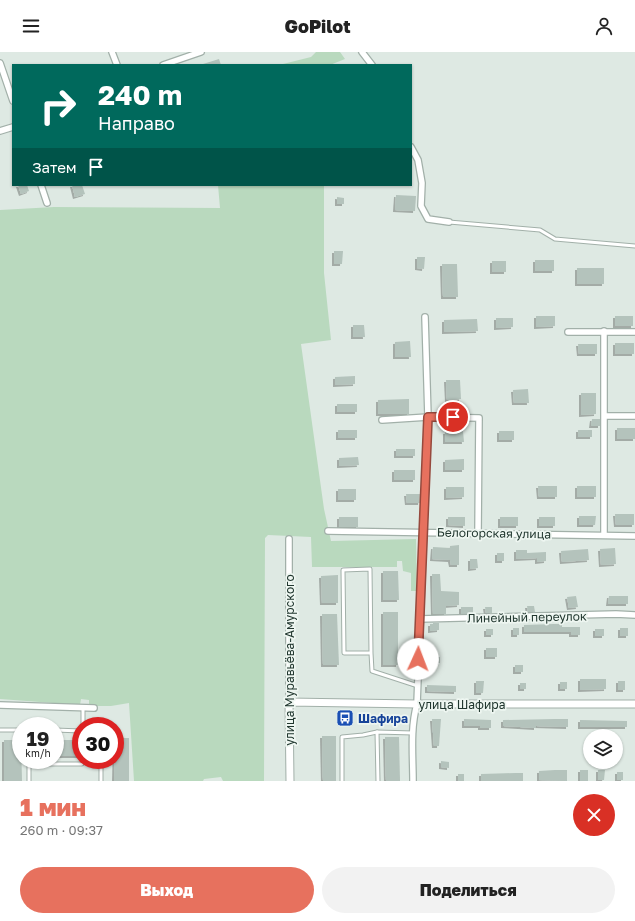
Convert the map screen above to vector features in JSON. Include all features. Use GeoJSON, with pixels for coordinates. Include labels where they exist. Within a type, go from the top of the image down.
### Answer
{"type":"FeatureCollection","features":[{"type":"Feature","properties":{"kind":"street"},"geometry":{"type":"LineString","coordinates":[[112,52],[117,64]]}},
{"type":"Feature","properties":{"kind":"street"},"geometry":{"type":"LineString","coordinates":[[166,64],[201,52]]}},
{"type":"Feature","properties":{"kind":"street"},"geometry":{"type":"LineString","coordinates":[[362,52],[371,64]]}},
{"type":"Feature","properties":{"kind":"street"},"geometry":{"type":"LineString","coordinates":[[0,63],[12,98]]}},
{"type":"Feature","properties":{"kind":"street"},"geometry":{"type":"LineString","coordinates":[[0,131],[12,127]]}},
{"type":"Feature","properties":{"kind":"street"},"geometry":{"type":"LineString","coordinates":[[412,149],[418,160],[422,183],[421,206],[428,219],[449,222]]}},
{"type":"Feature","properties":{"kind":"street"},"geometry":{"type":"LineString","coordinates":[[41,186],[47,202]]}},
{"type":"Feature","properties":{"kind":"street"},"geometry":{"type":"LineString","coordinates":[[413,781],[413,733],[418,686],[428,417],[425,317]]}},
{"type":"Feature","properties":{"kind":"street"},"geometry":{"type":"LineString","coordinates":[[568,332],[635,332]]}},
{"type":"Feature","properties":{"kind":"street"},"geometry":{"type":"LineString","coordinates":[[604,332],[604,535]]}},
{"type":"Feature","properties":{"kind":"street"},"geometry":{"type":"LineString","coordinates":[[604,416],[635,416]]}},
{"type":"Feature","properties":{"kind":"street"},"geometry":{"type":"LineString","coordinates":[[382,420],[428,417],[479,418],[478,533]]}},
{"type":"Feature","properties":{"kind":"street","name":"Белогорская улица"},"geometry":{"type":"LineString","coordinates":[[328,531],[635,536]]}},
{"type":"Feature","properties":{"kind":"street","name":"улица Муравьёва-Амурского"},"geometry":{"type":"LineString","coordinates":[[289,539],[290,781]]}},
{"type":"Feature","properties":{"kind":"street","name":"Линейный переулок"},"geometry":{"type":"LineString","coordinates":[[420,619],[616,614],[635,615]]}},
{"type":"Feature","properties":{"kind":"street","name":"улица Шафира"},"geometry":{"type":"LineString","coordinates":[[289,702],[417,704],[635,704]]}},
{"type":"Feature","properties":{"kind":"street"},"geometry":{"type":"LineString","coordinates":[[0,705],[94,708]]}},
{"type":"Feature","properties":{"kind":"lane"},"geometry":{"type":"LineString","coordinates":[[449,222],[540,230],[555,239],[635,246]]}},
{"type":"Feature","properties":{"kind":"lane"},"geometry":{"type":"LineString","coordinates":[[371,653],[344,654],[343,570],[370,570],[372,671],[418,686]]}},
{"type":"Feature","properties":{"kind":"lane"},"geometry":{"type":"LineString","coordinates":[[83,708],[83,717]]}},
{"type":"Feature","properties":{"kind":"lane"},"geometry":{"type":"LineString","coordinates":[[0,730],[12,730]]}},
{"type":"Feature","properties":{"kind":"lane"},"geometry":{"type":"LineString","coordinates":[[377,732],[378,781]]}},
{"type":"Feature","properties":{"kind":"lane"},"geometry":{"type":"LineString","coordinates":[[342,781],[342,737],[377,732],[413,733]]}},
{"type":"Feature","properties":{"kind":"lane"},"geometry":{"type":"LineString","coordinates":[[28,781],[29,764],[72,764]]}},
{"type":"Feature","properties":{"kind":"lane"},"geometry":{"type":"LineString","coordinates":[[101,769],[101,781]]}},
{"type":"Feature","properties":{"kind":"green space"},"geometry":{"type":"Polygon","coordinates":[[[316,52],[340,52],[345,59],[332,64],[283,64],[311,57],[316,52]]]}},
{"type":"Feature","properties":{"kind":"green space"},"geometry":{"type":"Polygon","coordinates":[[[218,186],[324,186],[324,273],[331,340],[301,344],[324,509],[331,541],[416,539],[417,591],[411,591],[411,573],[403,571],[402,561],[397,561],[397,567],[312,567],[311,537],[268,535],[265,538],[264,781],[223,781],[221,777],[204,779],[203,781],[134,781],[129,703],[111,706],[89,706],[89,700],[81,699],[80,705],[0,699],[0,210],[54,207],[220,208],[218,186]]]}},
{"type":"Feature","properties":{"kind":"building"},"geometry":{"type":"Polygon","coordinates":[[[219,59],[221,64],[203,64],[219,59]]]}},
{"type":"Feature","properties":{"kind":"building"},"geometry":{"type":"Polygon","coordinates":[[[18,186],[27,186],[29,191],[21,194],[18,186]]]}},
{"type":"Feature","properties":{"kind":"building"},"geometry":{"type":"Polygon","coordinates":[[[72,186],[82,186],[85,194],[75,197],[72,186]]]}},
{"type":"Feature","properties":{"kind":"building"},"geometry":{"type":"Polygon","coordinates":[[[396,195],[416,196],[415,211],[395,210],[396,195]]]}},
{"type":"Feature","properties":{"kind":"building"},"geometry":{"type":"Polygon","coordinates":[[[337,197],[344,198],[344,204],[337,204],[337,197]]]}},
{"type":"Feature","properties":{"kind":"building"},"geometry":{"type":"Polygon","coordinates":[[[334,251],[343,251],[342,264],[334,264],[334,251]]]}},
{"type":"Feature","properties":{"kind":"building"},"geometry":{"type":"Polygon","coordinates":[[[417,257],[425,257],[424,269],[417,268],[417,257]]]}},
{"type":"Feature","properties":{"kind":"building"},"geometry":{"type":"Polygon","coordinates":[[[535,260],[554,260],[554,271],[535,271],[535,260]]]}},
{"type":"Feature","properties":{"kind":"building"},"geometry":{"type":"Polygon","coordinates":[[[492,261],[506,261],[506,272],[492,272],[492,261]]]}},
{"type":"Feature","properties":{"kind":"building"},"geometry":{"type":"Polygon","coordinates":[[[442,264],[457,264],[458,297],[443,297],[442,264]]]}},
{"type":"Feature","properties":{"kind":"building"},"geometry":{"type":"Polygon","coordinates":[[[577,268],[604,268],[604,284],[577,284],[577,268]]]}},
{"type":"Feature","properties":{"kind":"building"},"geometry":{"type":"Polygon","coordinates":[[[536,316],[555,316],[555,326],[536,327],[536,316]]]}},
{"type":"Feature","properties":{"kind":"building"},"geometry":{"type":"Polygon","coordinates":[[[615,316],[633,316],[633,326],[615,326],[615,316]]]}},
{"type":"Feature","properties":{"kind":"building"},"geometry":{"type":"Polygon","coordinates":[[[496,318],[513,318],[513,327],[496,328],[496,318]]]}},
{"type":"Feature","properties":{"kind":"building"},"geometry":{"type":"Polygon","coordinates":[[[477,319],[478,331],[444,332],[444,320],[477,319]]]}},
{"type":"Feature","properties":{"kind":"building"},"geometry":{"type":"Polygon","coordinates":[[[353,325],[364,325],[365,337],[353,337],[353,325]]]}},
{"type":"Feature","properties":{"kind":"building"},"geometry":{"type":"Polygon","coordinates":[[[410,341],[411,357],[395,357],[395,342],[410,341]]]}},
{"type":"Feature","properties":{"kind":"building"},"geometry":{"type":"Polygon","coordinates":[[[615,343],[634,343],[634,354],[615,354],[615,343]]]}},
{"type":"Feature","properties":{"kind":"building"},"geometry":{"type":"Polygon","coordinates":[[[578,344],[597,344],[597,354],[579,354],[578,344]]]}},
{"type":"Feature","properties":{"kind":"building"},"geometry":{"type":"Polygon","coordinates":[[[355,376],[355,384],[335,385],[335,377],[355,376]]]}},
{"type":"Feature","properties":{"kind":"building"},"geometry":{"type":"Polygon","coordinates":[[[446,380],[460,380],[461,399],[447,400],[446,380]]]}},
{"type":"Feature","properties":{"kind":"building"},"geometry":{"type":"Polygon","coordinates":[[[528,389],[529,403],[514,403],[513,390],[528,389]]]}},
{"type":"Feature","properties":{"kind":"building"},"geometry":{"type":"Polygon","coordinates":[[[581,393],[596,393],[596,414],[581,415],[581,393]]]}},
{"type":"Feature","properties":{"kind":"building"},"geometry":{"type":"Polygon","coordinates":[[[409,399],[409,414],[378,414],[378,400],[409,399]]]}},
{"type":"Feature","properties":{"kind":"building"},"geometry":{"type":"Polygon","coordinates":[[[337,404],[357,404],[357,412],[337,412],[337,404]]]}},
{"type":"Feature","properties":{"kind":"building"},"geometry":{"type":"Polygon","coordinates":[[[592,419],[600,419],[600,426],[591,426],[592,419]]]}},
{"type":"Feature","properties":{"kind":"building"},"geometry":{"type":"Polygon","coordinates":[[[617,428],[635,428],[635,439],[617,439],[617,428]]]}},
{"type":"Feature","properties":{"kind":"building"},"geometry":{"type":"Polygon","coordinates":[[[338,430],[357,430],[357,438],[338,438],[338,430]]]}},
{"type":"Feature","properties":{"kind":"building"},"geometry":{"type":"Polygon","coordinates":[[[578,430],[592,430],[592,437],[578,437],[578,430]]]}},
{"type":"Feature","properties":{"kind":"building"},"geometry":{"type":"Polygon","coordinates":[[[463,431],[464,442],[445,442],[445,432],[463,431]]]}},
{"type":"Feature","properties":{"kind":"building"},"geometry":{"type":"Polygon","coordinates":[[[499,431],[514,431],[514,440],[499,440],[499,431]]]}},
{"type":"Feature","properties":{"kind":"building"},"geometry":{"type":"Polygon","coordinates":[[[396,449],[415,449],[415,456],[396,456],[396,449]]]}},
{"type":"Feature","properties":{"kind":"building"},"geometry":{"type":"Polygon","coordinates":[[[358,457],[359,465],[339,466],[339,458],[358,457]]]}},
{"type":"Feature","properties":{"kind":"building"},"geometry":{"type":"Polygon","coordinates":[[[464,459],[464,470],[445,470],[445,460],[464,459]]]}},
{"type":"Feature","properties":{"kind":"building"},"geometry":{"type":"Polygon","coordinates":[[[394,470],[415,470],[415,480],[394,480],[394,470]]]}},
{"type":"Feature","properties":{"kind":"building"},"geometry":{"type":"Polygon","coordinates":[[[538,486],[557,486],[557,497],[539,497],[538,486]]]}},
{"type":"Feature","properties":{"kind":"building"},"geometry":{"type":"Polygon","coordinates":[[[577,486],[596,486],[596,497],[577,497],[577,486]]]}},
{"type":"Feature","properties":{"kind":"building"},"geometry":{"type":"Polygon","coordinates":[[[446,487],[464,487],[464,497],[446,498],[446,487]]]}},
{"type":"Feature","properties":{"kind":"building"},"geometry":{"type":"Polygon","coordinates":[[[338,489],[356,489],[356,500],[338,500],[338,489]]]}},
{"type":"Feature","properties":{"kind":"building"},"geometry":{"type":"Polygon","coordinates":[[[406,494],[421,494],[420,503],[407,503],[406,494]]]}},
{"type":"Feature","properties":{"kind":"building"},"geometry":{"type":"Polygon","coordinates":[[[615,514],[634,514],[634,525],[616,525],[615,514]]]}},
{"type":"Feature","properties":{"kind":"building"},"geometry":{"type":"Polygon","coordinates":[[[579,516],[596,516],[595,525],[579,525],[579,516]]]}},
{"type":"Feature","properties":{"kind":"building"},"geometry":{"type":"Polygon","coordinates":[[[339,517],[358,517],[358,527],[339,527],[339,517]]]}},
{"type":"Feature","properties":{"kind":"building"},"geometry":{"type":"Polygon","coordinates":[[[448,517],[465,517],[465,526],[448,525],[448,517]]]}},
{"type":"Feature","properties":{"kind":"building"},"geometry":{"type":"Polygon","coordinates":[[[500,517],[518,517],[518,526],[500,526],[500,517]]]}},
{"type":"Feature","properties":{"kind":"building"},"geometry":{"type":"Polygon","coordinates":[[[539,517],[555,517],[555,526],[539,526],[539,517]]]}},
{"type":"Feature","properties":{"kind":"building"},"geometry":{"type":"Polygon","coordinates":[[[459,545],[459,565],[451,565],[450,560],[432,559],[433,547],[450,548],[450,546],[459,545]]]}},
{"type":"Feature","properties":{"kind":"building"},"geometry":{"type":"Polygon","coordinates":[[[615,548],[616,564],[601,565],[600,549],[615,548]]]}},
{"type":"Feature","properties":{"kind":"building"},"geometry":{"type":"Polygon","coordinates":[[[588,549],[589,560],[562,562],[561,551],[588,549]]]}},
{"type":"Feature","properties":{"kind":"building"},"geometry":{"type":"Polygon","coordinates":[[[516,550],[527,550],[527,553],[546,552],[546,561],[537,562],[537,558],[516,559],[516,550]]]}},
{"type":"Feature","properties":{"kind":"building"},"geometry":{"type":"Polygon","coordinates":[[[497,553],[504,553],[504,561],[497,561],[497,553]]]}},
{"type":"Feature","properties":{"kind":"building"},"geometry":{"type":"Polygon","coordinates":[[[470,559],[477,559],[478,568],[470,569],[470,559]]]}},
{"type":"Feature","properties":{"kind":"building"},"geometry":{"type":"Polygon","coordinates":[[[383,571],[398,571],[399,600],[383,600],[383,571]]]}},
{"type":"Feature","properties":{"kind":"building"},"geometry":{"type":"Polygon","coordinates":[[[432,574],[440,574],[441,591],[459,592],[459,605],[446,606],[446,614],[433,614],[432,574]]]}},
{"type":"Feature","properties":{"kind":"building"},"geometry":{"type":"Polygon","coordinates":[[[338,575],[338,603],[322,603],[321,576],[338,575]]]}},
{"type":"Feature","properties":{"kind":"building"},"geometry":{"type":"Polygon","coordinates":[[[576,596],[578,607],[569,608],[567,597],[576,596]]]}},
{"type":"Feature","properties":{"kind":"building"},"geometry":{"type":"Polygon","coordinates":[[[609,596],[628,596],[628,604],[608,604],[609,596]]]}},
{"type":"Feature","properties":{"kind":"building"},"geometry":{"type":"Polygon","coordinates":[[[527,606],[534,606],[535,612],[528,612],[527,606]]]}},
{"type":"Feature","properties":{"kind":"building"},"geometry":{"type":"Polygon","coordinates":[[[461,607],[473,607],[473,613],[461,614],[461,607]]]}},
{"type":"Feature","properties":{"kind":"building"},"geometry":{"type":"Polygon","coordinates":[[[485,607],[492,607],[492,613],[486,613],[485,607]]]}},
{"type":"Feature","properties":{"kind":"building"},"geometry":{"type":"Polygon","coordinates":[[[383,612],[398,612],[398,665],[383,665],[383,612]]]}},
{"type":"Feature","properties":{"kind":"building"},"geometry":{"type":"Polygon","coordinates":[[[322,614],[337,614],[339,665],[323,665],[322,614]]]}},
{"type":"Feature","properties":{"kind":"building"},"geometry":{"type":"Polygon","coordinates":[[[439,623],[439,630],[430,631],[430,624],[439,623]]]}},
{"type":"Feature","properties":{"kind":"building"},"geometry":{"type":"Polygon","coordinates":[[[562,624],[562,627],[580,627],[580,635],[571,635],[571,632],[524,632],[524,625],[562,624]]]}},
{"type":"Feature","properties":{"kind":"building"},"geometry":{"type":"Polygon","coordinates":[[[513,628],[519,628],[519,635],[513,635],[513,628]]]}},
{"type":"Feature","properties":{"kind":"building"},"geometry":{"type":"Polygon","coordinates":[[[620,628],[628,628],[628,636],[620,636],[620,628]]]}},
{"type":"Feature","properties":{"kind":"building"},"geometry":{"type":"Polygon","coordinates":[[[486,629],[493,629],[493,635],[486,635],[486,629]]]}},
{"type":"Feature","properties":{"kind":"building"},"geometry":{"type":"Polygon","coordinates":[[[595,629],[604,629],[604,636],[595,636],[595,629]]]}},
{"type":"Feature","properties":{"kind":"building"},"geometry":{"type":"Polygon","coordinates":[[[486,648],[497,648],[497,657],[486,657],[486,648]]]}},
{"type":"Feature","properties":{"kind":"building"},"geometry":{"type":"Polygon","coordinates":[[[429,657],[440,657],[440,663],[429,663],[429,657]]]}},
{"type":"Feature","properties":{"kind":"building"},"geometry":{"type":"Polygon","coordinates":[[[515,665],[523,665],[523,672],[515,672],[515,665]]]}},
{"type":"Feature","properties":{"kind":"building"},"geometry":{"type":"Polygon","coordinates":[[[580,679],[606,679],[606,689],[580,690],[580,679]]]}},
{"type":"Feature","properties":{"kind":"building"},"geometry":{"type":"Polygon","coordinates":[[[476,681],[484,681],[483,693],[476,693],[476,681]]]}},
{"type":"Feature","properties":{"kind":"building"},"geometry":{"type":"Polygon","coordinates":[[[618,681],[625,681],[625,690],[618,690],[618,681]]]}},
{"type":"Feature","properties":{"kind":"building"},"geometry":{"type":"Polygon","coordinates":[[[560,682],[567,682],[567,689],[560,689],[560,682]]]}},
{"type":"Feature","properties":{"kind":"building"},"geometry":{"type":"Polygon","coordinates":[[[520,683],[526,683],[526,689],[520,689],[520,683]]]}},
{"type":"Feature","properties":{"kind":"building"},"geometry":{"type":"Polygon","coordinates":[[[427,685],[456,686],[456,692],[427,691],[427,685]]]}},
{"type":"Feature","properties":{"kind":"building"},"geometry":{"type":"Polygon","coordinates":[[[432,719],[441,719],[439,746],[434,746],[432,719]]]}},
{"type":"Feature","properties":{"kind":"building"},"geometry":{"type":"Polygon","coordinates":[[[464,719],[491,720],[491,728],[464,726],[464,719]]]}},
{"type":"Feature","properties":{"kind":"building"},"geometry":{"type":"Polygon","coordinates":[[[568,719],[568,727],[536,726],[536,728],[503,726],[503,720],[568,719]]]}},
{"type":"Feature","properties":{"kind":"building"},"geometry":{"type":"Polygon","coordinates":[[[580,720],[627,721],[627,727],[580,727],[580,720]]]}},
{"type":"Feature","properties":{"kind":"building"},"geometry":{"type":"Polygon","coordinates":[[[322,736],[336,736],[336,781],[323,781],[322,736]]]}},
{"type":"Feature","properties":{"kind":"building"},"geometry":{"type":"Polygon","coordinates":[[[385,737],[399,737],[400,781],[386,781],[385,737]]]}},
{"type":"Feature","properties":{"kind":"building"},"geometry":{"type":"Polygon","coordinates":[[[124,738],[129,738],[129,781],[114,781],[114,769],[124,769],[124,738]]]}},
{"type":"Feature","properties":{"kind":"building"},"geometry":{"type":"Polygon","coordinates":[[[4,740],[12,740],[12,769],[22,769],[22,781],[4,781],[4,740]]]}},
{"type":"Feature","properties":{"kind":"building"},"geometry":{"type":"Polygon","coordinates":[[[64,740],[72,740],[72,756],[64,756],[64,740]]]}},
{"type":"Feature","properties":{"kind":"building"},"geometry":{"type":"Polygon","coordinates":[[[441,761],[449,762],[449,768],[441,767],[441,761]]]}},
{"type":"Feature","properties":{"kind":"building"},"geometry":{"type":"Polygon","coordinates":[[[567,770],[567,781],[539,780],[539,771],[567,770]]]}},
{"type":"Feature","properties":{"kind":"building"},"geometry":{"type":"Polygon","coordinates":[[[580,770],[588,770],[588,781],[580,781],[580,770]]]}},
{"type":"Feature","properties":{"kind":"building"},"geometry":{"type":"Polygon","coordinates":[[[598,770],[605,770],[604,780],[598,780],[598,770]]]}},
{"type":"Feature","properties":{"kind":"building"},"geometry":{"type":"Polygon","coordinates":[[[617,772],[623,772],[623,780],[617,780],[617,772]]]}},
{"type":"Feature","properties":{"kind":"building"},"geometry":{"type":"Polygon","coordinates":[[[523,773],[523,781],[481,781],[481,774],[523,773]]]}},
{"type":"Feature","properties":{"kind":"building"},"geometry":{"type":"Polygon","coordinates":[[[458,774],[464,774],[464,781],[458,781],[458,774]]]}},
{"type":"Feature","properties":{"kind":"place","name":"Шафира"},"geometry":{"type":"Point","coordinates":[345,718]}},
{"type":"Feature","properties":{"kind":"route"},"geometry":{"type":"LineString","coordinates":[[418,659],[428,417],[453,417]]}}]}
